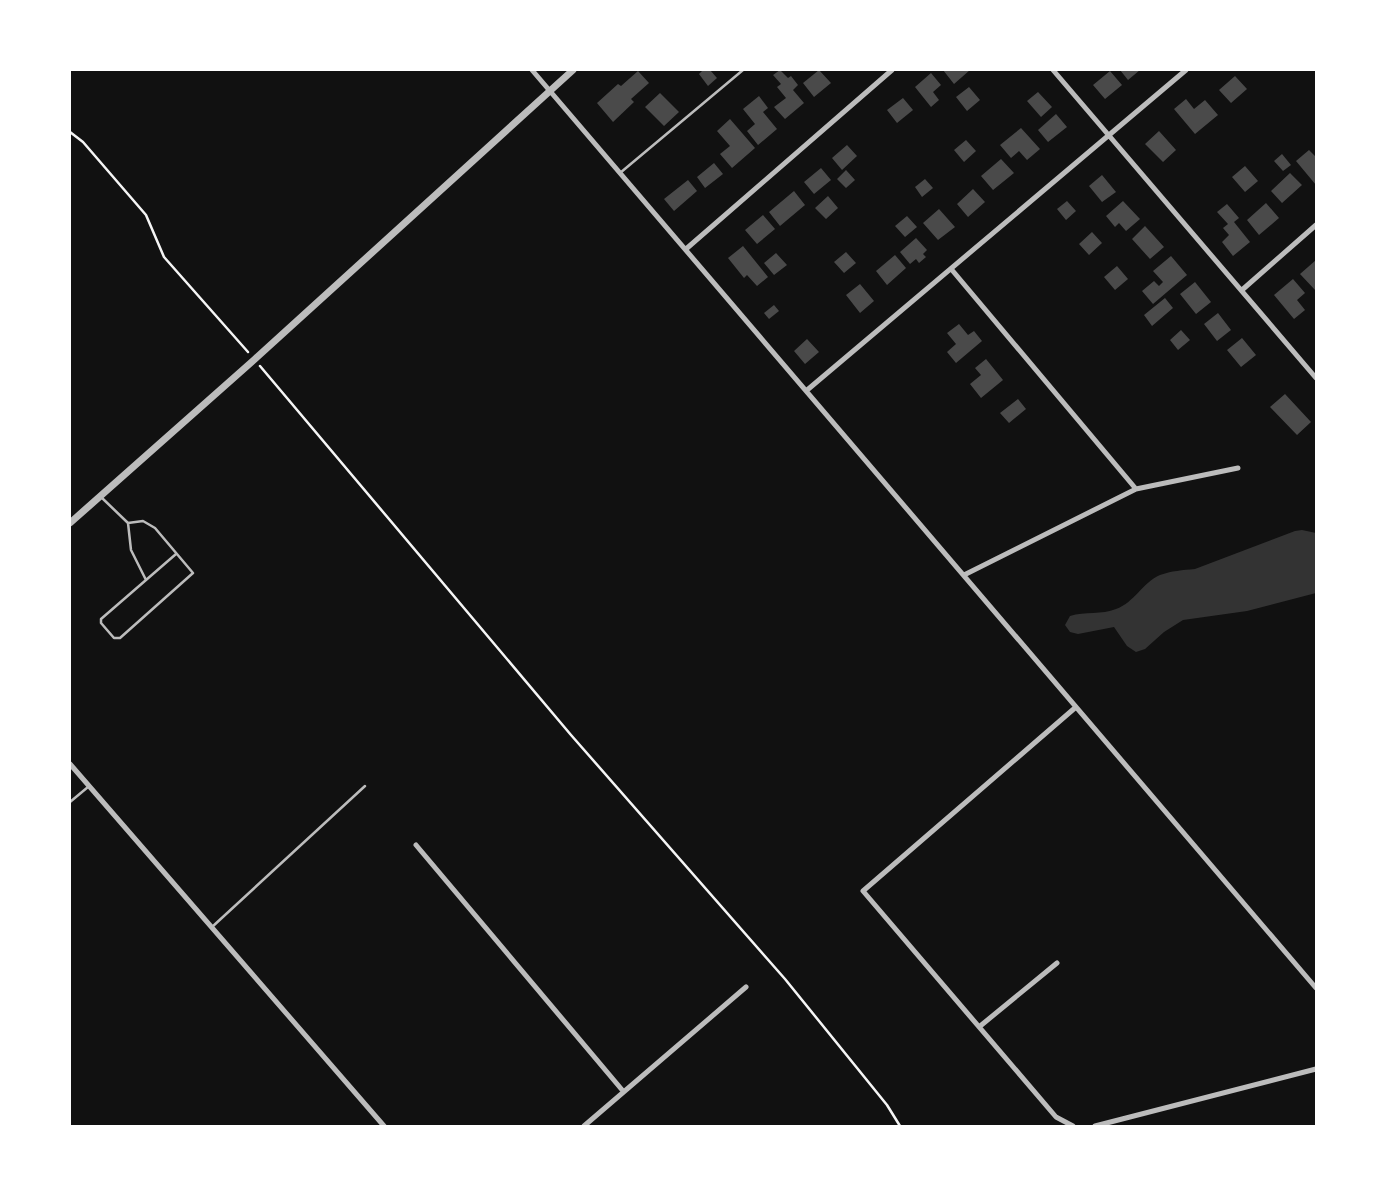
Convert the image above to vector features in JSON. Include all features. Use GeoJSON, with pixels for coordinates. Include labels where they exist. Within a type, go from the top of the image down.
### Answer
{"type":"FeatureCollection","features":[{"type":"Feature","properties":{"kind":"street"},"geometry":{"type":"LineString","coordinates":[[532,70],[686,248],[1316,988]]}},
{"type":"Feature","properties":{"kind":"street"},"geometry":{"type":"LineString","coordinates":[[70,522],[255,359],[573,70]]}},
{"type":"Feature","properties":{"kind":"street"},"geometry":{"type":"LineString","coordinates":[[686,248],[892,70]]}},
{"type":"Feature","properties":{"kind":"street"},"geometry":{"type":"LineString","coordinates":[[1053,70],[1316,378]]}},
{"type":"Feature","properties":{"kind":"street"},"geometry":{"type":"LineString","coordinates":[[806,391],[952,270],[1186,70]]}},
{"type":"Feature","properties":{"kind":"street"},"geometry":{"type":"LineString","coordinates":[[1242,290],[1316,225]]}},
{"type":"Feature","properties":{"kind":"street"},"geometry":{"type":"LineString","coordinates":[[952,270],[1136,489]]}},
{"type":"Feature","properties":{"kind":"street"},"geometry":{"type":"LineString","coordinates":[[964,575],[1136,489],[1238,468]]}},
{"type":"Feature","properties":{"kind":"street"},"geometry":{"type":"LineString","coordinates":[[1074,1126],[1056,1117],[863,891],[1076,707]]}},
{"type":"Feature","properties":{"kind":"street"},"geometry":{"type":"LineString","coordinates":[[70,764],[384,1126]]}},
{"type":"Feature","properties":{"kind":"street"},"geometry":{"type":"LineString","coordinates":[[416,845],[623,1091]]}},
{"type":"Feature","properties":{"kind":"street"},"geometry":{"type":"LineString","coordinates":[[979,1027],[1058,963]]}},
{"type":"Feature","properties":{"kind":"street"},"geometry":{"type":"LineString","coordinates":[[584,1126],[746,987]]}},
{"type":"Feature","properties":{"kind":"street"},"geometry":{"type":"LineString","coordinates":[[1095,1126],[1316,1069]]}},
{"type":"Feature","properties":{"kind":"lane"},"geometry":{"type":"LineString","coordinates":[[620,173],[743,70]]}},
{"type":"Feature","properties":{"kind":"lane"},"geometry":{"type":"LineString","coordinates":[[100,496],[128,523],[131,550],[146,580]]}},
{"type":"Feature","properties":{"kind":"lane"},"geometry":{"type":"LineString","coordinates":[[128,523],[142,521],[155,528],[193,573],[120,638],[114,638],[100,623],[101,619],[176,554]]}},
{"type":"Feature","properties":{"kind":"lane"},"geometry":{"type":"LineString","coordinates":[[70,802],[89,786]]}},
{"type":"Feature","properties":{"kind":"lane"},"geometry":{"type":"LineString","coordinates":[[212,927],[365,786]]}},
{"type":"Feature","properties":{"kind":"path"},"geometry":{"type":"LineString","coordinates":[[70,132],[83,142],[146,215],[164,257],[255,359],[570,735],[785,979],[887,1105],[900,1126]]}},
{"type":"Feature","properties":{"kind":"shaded area"},"geometry":{"type":"Polygon","coordinates":[[[1302,530],[1316,533],[1316,593],[1247,611],[1183,620],[1164,632],[1145,649],[1136,652],[1127,646],[1114,627],[1078,634],[1070,632],[1065,625],[1070,616],[1111,611],[1122,606],[1148,582],[1160,575],[1195,569],[1302,530]]]}},
{"type":"Feature","properties":{"kind":"building"},"geometry":{"type":"Polygon","coordinates":[[[703,70],[710,70],[717,78],[708,86],[699,74],[703,70]]]}},
{"type":"Feature","properties":{"kind":"building"},"geometry":{"type":"Polygon","coordinates":[[[780,70],[788,78],[791,76],[798,85],[793,90],[804,103],[785,119],[774,107],[786,98],[777,87],[781,84],[773,75],[780,70]]]}},
{"type":"Feature","properties":{"kind":"building"},"geometry":{"type":"Polygon","coordinates":[[[819,70],[831,83],[814,97],[803,83],[819,70]]]}},
{"type":"Feature","properties":{"kind":"building"},"geometry":{"type":"Polygon","coordinates":[[[943,70],[970,70],[954,84],[943,70]]]}},
{"type":"Feature","properties":{"kind":"building"},"geometry":{"type":"Polygon","coordinates":[[[1120,70],[1140,70],[1128,80],[1120,70]]]}},
{"type":"Feature","properties":{"kind":"building"},"geometry":{"type":"Polygon","coordinates":[[[638,71],[649,83],[631,99],[634,102],[613,122],[597,103],[618,84],[621,86],[638,71]]]}},
{"type":"Feature","properties":{"kind":"building"},"geometry":{"type":"Polygon","coordinates":[[[1110,71],[1122,85],[1105,99],[1093,85],[1110,71]]]}},
{"type":"Feature","properties":{"kind":"building"},"geometry":{"type":"Polygon","coordinates":[[[931,73],[941,85],[933,92],[939,100],[931,107],[915,87],[931,73]]]}},
{"type":"Feature","properties":{"kind":"building"},"geometry":{"type":"Polygon","coordinates":[[[1235,76],[1247,89],[1231,103],[1219,90],[1235,76]]]}},
{"type":"Feature","properties":{"kind":"building"},"geometry":{"type":"Polygon","coordinates":[[[969,87],[980,100],[967,111],[956,97],[969,87]]]}},
{"type":"Feature","properties":{"kind":"building"},"geometry":{"type":"Polygon","coordinates":[[[1038,92],[1052,107],[1041,117],[1027,101],[1038,92]]]}},
{"type":"Feature","properties":{"kind":"building"},"geometry":{"type":"Polygon","coordinates":[[[660,93],[679,112],[664,126],[645,107],[660,93]]]}},
{"type":"Feature","properties":{"kind":"building"},"geometry":{"type":"Polygon","coordinates":[[[759,96],[768,108],[763,112],[777,129],[758,145],[747,131],[755,124],[743,109],[759,96]]]}},
{"type":"Feature","properties":{"kind":"building"},"geometry":{"type":"Polygon","coordinates":[[[903,98],[913,110],[897,123],[887,110],[903,98]]]}},
{"type":"Feature","properties":{"kind":"building"},"geometry":{"type":"Polygon","coordinates":[[[1186,99],[1194,109],[1205,100],[1218,115],[1195,134],[1174,109],[1186,99]]]}},
{"type":"Feature","properties":{"kind":"building"},"geometry":{"type":"Polygon","coordinates":[[[1056,114],[1067,127],[1048,142],[1038,130],[1056,114]]]}},
{"type":"Feature","properties":{"kind":"building"},"geometry":{"type":"Polygon","coordinates":[[[730,119],[755,148],[732,168],[720,154],[730,146],[717,131],[730,119]]]}},
{"type":"Feature","properties":{"kind":"building"},"geometry":{"type":"Polygon","coordinates":[[[1021,128],[1040,149],[1027,160],[1019,151],[1011,158],[1000,145],[1021,128]]]}},
{"type":"Feature","properties":{"kind":"building"},"geometry":{"type":"Polygon","coordinates":[[[1159,131],[1176,150],[1163,162],[1145,144],[1159,131]]]}},
{"type":"Feature","properties":{"kind":"building"},"geometry":{"type":"Polygon","coordinates":[[[966,140],[976,151],[964,162],[954,150],[966,140]]]}},
{"type":"Feature","properties":{"kind":"building"},"geometry":{"type":"Polygon","coordinates":[[[847,145],[857,156],[842,170],[832,158],[847,145]]]}},
{"type":"Feature","properties":{"kind":"building"},"geometry":{"type":"Polygon","coordinates":[[[1309,150],[1316,155],[1316,185],[1296,161],[1309,150]]]}},
{"type":"Feature","properties":{"kind":"building"},"geometry":{"type":"Polygon","coordinates":[[[1282,154],[1291,165],[1283,171],[1274,161],[1282,154]]]}},
{"type":"Feature","properties":{"kind":"building"},"geometry":{"type":"Polygon","coordinates":[[[1001,159],[1014,173],[993,190],[981,176],[1001,159]]]}},
{"type":"Feature","properties":{"kind":"building"},"geometry":{"type":"Polygon","coordinates":[[[714,163],[723,174],[705,188],[697,177],[714,163]]]}},
{"type":"Feature","properties":{"kind":"building"},"geometry":{"type":"Polygon","coordinates":[[[1245,166],[1258,181],[1245,192],[1232,177],[1245,166]]]}},
{"type":"Feature","properties":{"kind":"building"},"geometry":{"type":"Polygon","coordinates":[[[821,168],[831,180],[814,194],[804,182],[821,168]]]}},
{"type":"Feature","properties":{"kind":"building"},"geometry":{"type":"Polygon","coordinates":[[[846,170],[855,180],[846,188],[837,179],[846,170]]]}},
{"type":"Feature","properties":{"kind":"building"},"geometry":{"type":"Polygon","coordinates":[[[1290,173],[1302,185],[1282,203],[1271,191],[1290,173]]]}},
{"type":"Feature","properties":{"kind":"building"},"geometry":{"type":"Polygon","coordinates":[[[1102,175],[1116,192],[1102,202],[1089,186],[1102,175]]]}},
{"type":"Feature","properties":{"kind":"building"},"geometry":{"type":"Polygon","coordinates":[[[925,179],[933,188],[922,197],[915,187],[925,179]]]}},
{"type":"Feature","properties":{"kind":"building"},"geometry":{"type":"Polygon","coordinates":[[[688,180],[697,191],[674,211],[664,199],[688,180]]]}},
{"type":"Feature","properties":{"kind":"building"},"geometry":{"type":"Polygon","coordinates":[[[973,189],[985,202],[968,217],[957,204],[973,189]]]}},
{"type":"Feature","properties":{"kind":"building"},"geometry":{"type":"Polygon","coordinates":[[[794,191],[805,205],[780,226],[769,212],[794,191]]]}},
{"type":"Feature","properties":{"kind":"building"},"geometry":{"type":"Polygon","coordinates":[[[828,196],[838,208],[826,219],[815,208],[828,196]]]}},
{"type":"Feature","properties":{"kind":"building"},"geometry":{"type":"Polygon","coordinates":[[[1067,201],[1076,211],[1066,220],[1057,209],[1067,201]]]}},
{"type":"Feature","properties":{"kind":"building"},"geometry":{"type":"Polygon","coordinates":[[[1123,201],[1140,219],[1126,231],[1119,223],[1115,227],[1106,216],[1123,201]]]}},
{"type":"Feature","properties":{"kind":"building"},"geometry":{"type":"Polygon","coordinates":[[[1266,203],[1279,218],[1259,235],[1247,220],[1266,203]]]}},
{"type":"Feature","properties":{"kind":"building"},"geometry":{"type":"Polygon","coordinates":[[[1227,204],[1239,218],[1234,222],[1250,242],[1233,256],[1222,242],[1229,235],[1223,228],[1228,224],[1217,212],[1227,204]]]}},
{"type":"Feature","properties":{"kind":"building"},"geometry":{"type":"Polygon","coordinates":[[[939,209],[955,227],[938,240],[923,223],[939,209]]]}},
{"type":"Feature","properties":{"kind":"building"},"geometry":{"type":"Polygon","coordinates":[[[763,215],[775,229],[757,244],[745,230],[763,215]]]}},
{"type":"Feature","properties":{"kind":"building"},"geometry":{"type":"Polygon","coordinates":[[[907,216],[917,227],[905,237],[895,226],[907,216]]]}},
{"type":"Feature","properties":{"kind":"building"},"geometry":{"type":"Polygon","coordinates":[[[1145,226],[1164,247],[1150,259],[1132,239],[1145,226]]]}},
{"type":"Feature","properties":{"kind":"building"},"geometry":{"type":"Polygon","coordinates":[[[1092,232],[1102,243],[1089,255],[1079,244],[1092,232]]]}},
{"type":"Feature","properties":{"kind":"building"},"geometry":{"type":"Polygon","coordinates":[[[916,238],[927,250],[923,254],[926,257],[919,263],[916,259],[910,264],[900,252],[916,238]]]}},
{"type":"Feature","properties":{"kind":"building"},"geometry":{"type":"Polygon","coordinates":[[[743,246],[768,277],[757,286],[747,275],[744,278],[728,258],[743,246]]]}},
{"type":"Feature","properties":{"kind":"building"},"geometry":{"type":"Polygon","coordinates":[[[846,252],[856,263],[844,273],[834,262],[846,252]]]}},
{"type":"Feature","properties":{"kind":"building"},"geometry":{"type":"Polygon","coordinates":[[[776,253],[787,265],[774,275],[764,263],[776,253]]]}},
{"type":"Feature","properties":{"kind":"building"},"geometry":{"type":"Polygon","coordinates":[[[895,255],[906,268],[887,285],[876,271],[895,255]]]}},
{"type":"Feature","properties":{"kind":"building"},"geometry":{"type":"Polygon","coordinates":[[[1171,256],[1187,275],[1153,304],[1142,291],[1154,281],[1159,286],[1163,282],[1153,271],[1171,256]]]}},
{"type":"Feature","properties":{"kind":"building"},"geometry":{"type":"Polygon","coordinates":[[[1316,260],[1316,291],[1300,274],[1316,260]]]}},
{"type":"Feature","properties":{"kind":"building"},"geometry":{"type":"Polygon","coordinates":[[[1117,266],[1128,279],[1115,290],[1104,277],[1117,266]]]}},
{"type":"Feature","properties":{"kind":"building"},"geometry":{"type":"Polygon","coordinates":[[[1293,279],[1305,293],[1297,300],[1305,310],[1294,319],[1274,295],[1293,279]]]}},
{"type":"Feature","properties":{"kind":"building"},"geometry":{"type":"Polygon","coordinates":[[[1195,282],[1211,302],[1196,314],[1180,294],[1195,282]]]}},
{"type":"Feature","properties":{"kind":"building"},"geometry":{"type":"Polygon","coordinates":[[[860,284],[874,301],[860,313],[846,295],[860,284]]]}},
{"type":"Feature","properties":{"kind":"building"},"geometry":{"type":"Polygon","coordinates":[[[1165,298],[1173,308],[1152,326],[1144,315],[1165,298]]]}},
{"type":"Feature","properties":{"kind":"building"},"geometry":{"type":"Polygon","coordinates":[[[774,305],[779,311],[769,319],[764,313],[774,305]]]}},
{"type":"Feature","properties":{"kind":"building"},"geometry":{"type":"Polygon","coordinates":[[[1218,313],[1231,330],[1217,341],[1204,324],[1218,313]]]}},
{"type":"Feature","properties":{"kind":"building"},"geometry":{"type":"Polygon","coordinates":[[[959,324],[968,335],[974,331],[982,341],[956,363],[947,352],[956,344],[947,333],[959,324]]]}},
{"type":"Feature","properties":{"kind":"building"},"geometry":{"type":"Polygon","coordinates":[[[1181,330],[1190,340],[1178,350],[1170,340],[1181,330]]]}},
{"type":"Feature","properties":{"kind":"building"},"geometry":{"type":"Polygon","coordinates":[[[1242,338],[1256,355],[1241,367],[1227,350],[1242,338]]]}},
{"type":"Feature","properties":{"kind":"building"},"geometry":{"type":"Polygon","coordinates":[[[807,339],[819,352],[805,364],[794,351],[807,339]]]}},
{"type":"Feature","properties":{"kind":"building"},"geometry":{"type":"Polygon","coordinates":[[[986,359],[1003,380],[981,398],[970,384],[981,375],[975,368],[986,359]]]}},
{"type":"Feature","properties":{"kind":"building"},"geometry":{"type":"Polygon","coordinates":[[[1285,394],[1311,422],[1297,435],[1270,407],[1285,394]]]}},
{"type":"Feature","properties":{"kind":"building"},"geometry":{"type":"Polygon","coordinates":[[[1018,399],[1026,409],[1009,423],[1000,413],[1018,399]]]}}]}
